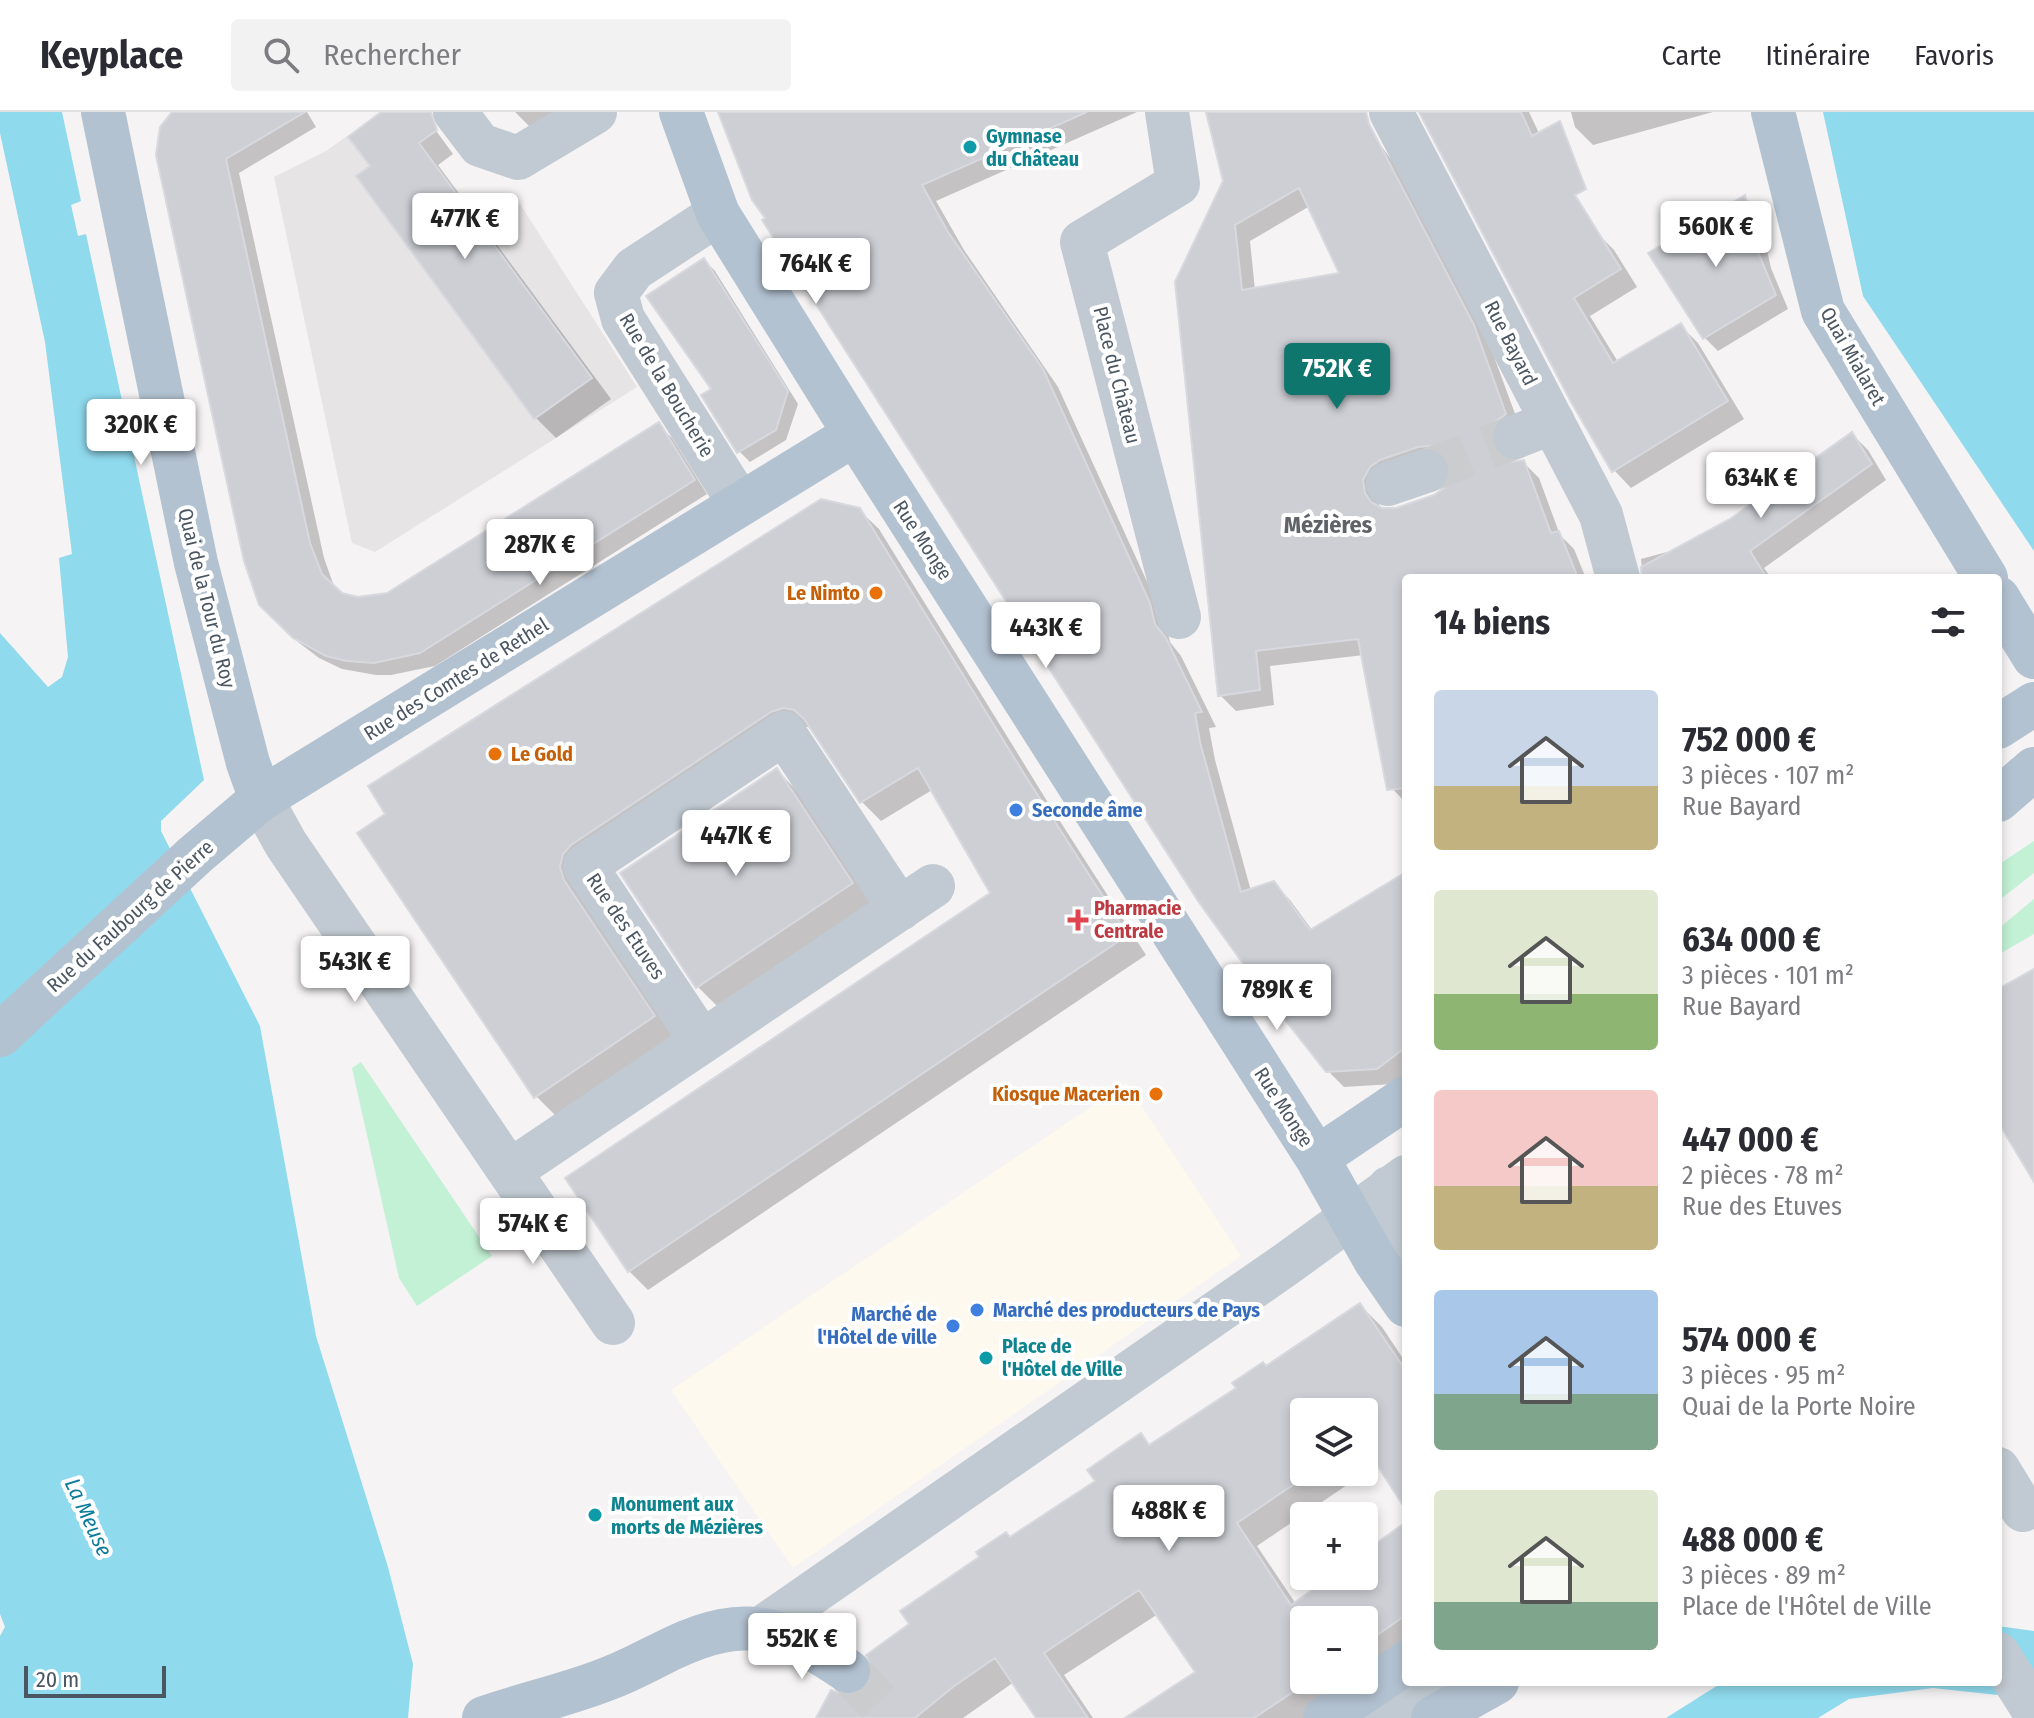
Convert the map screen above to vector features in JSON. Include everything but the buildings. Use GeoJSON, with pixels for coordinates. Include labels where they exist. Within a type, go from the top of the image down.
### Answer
{"type":"FeatureCollection","features":[{"type":"Feature","properties":{"kind":"main road","name":"Quai de la Tour du Roy"},"geometry":{"type":"LineString","coordinates":[[103,112],[196,563],[241,738],[261,799]]}},
{"type":"Feature","properties":{"kind":"main road","name":"Rue Monge"},"geometry":{"type":"LineString","coordinates":[[681,112],[718,214],[1317,1158],[1351,1219],[1402,1299]]}},
{"type":"Feature","properties":{"kind":"main road","name":"Quai Mialaret"},"geometry":{"type":"LineString","coordinates":[[1773,112],[1823,311],[1984,574]]}},
{"type":"Feature","properties":{"kind":"main road","name":"Rue des Comtes de Rethel"},"geometry":{"type":"LineString","coordinates":[[261,799],[855,434]]}},
{"type":"Feature","properties":{"kind":"main road"},"geometry":{"type":"LineString","coordinates":[[2002,605],[2034,657]]}},
{"type":"Feature","properties":{"kind":"main road"},"geometry":{"type":"LineString","coordinates":[[2002,724],[2034,704]]}},
{"type":"Feature","properties":{"kind":"main road"},"geometry":{"type":"LineString","coordinates":[[2002,797],[2034,769]]}},
{"type":"Feature","properties":{"kind":"main road","name":"Rue du Faubourg de Pierre"},"geometry":{"type":"LineString","coordinates":[[0,1035],[195,855],[261,799]]}},
{"type":"Feature","properties":{"kind":"main road"},"geometry":{"type":"LineString","coordinates":[[1317,1158],[1402,1101]]}},
{"type":"Feature","properties":{"kind":"main road"},"geometry":{"type":"LineString","coordinates":[[484,1718],[626,1672],[701,1637],[732,1628],[775,1632],[818,1651],[848,1671]]}},
{"type":"Feature","properties":{"kind":"main road"},"geometry":{"type":"LineString","coordinates":[[1325,1718],[1402,1666]]}},
{"type":"Feature","properties":{"kind":"main road"},"geometry":{"type":"LineString","coordinates":[[1433,1718],[1490,1686]]}},
{"type":"Feature","properties":{"kind":"street"},"geometry":{"type":"LineString","coordinates":[[455,112],[480,145],[518,158],[595,112]]}},
{"type":"Feature","properties":{"kind":"street","name":"Place du Château"},"geometry":{"type":"LineString","coordinates":[[1167,112],[1178,184],[1082,242],[1179,617]]}},
{"type":"Feature","properties":{"kind":"street","name":"Rue Bayard"},"geometry":{"type":"LineString","coordinates":[[1391,112],[1534,430],[1601,515],[1617,574]]}},
{"type":"Feature","properties":{"kind":"street","name":"Rue de la Boucherie"},"geometry":{"type":"LineString","coordinates":[[718,214],[634,269],[616,293],[623,319],[740,504]]}},
{"type":"Feature","properties":{"kind":"street","name":"Rue des Etuves"},"geometry":{"type":"LineString","coordinates":[[510,1171],[702,1042],[916,898],[784,733],[585,866],[702,1042]]}},
{"type":"Feature","properties":{"kind":"street"},"geometry":{"type":"LineString","coordinates":[[261,799],[286,844],[613,1323]]}},
{"type":"Feature","properties":{"kind":"street"},"geometry":{"type":"LineString","coordinates":[[775,1632],[811,1594],[1351,1219],[1398,1183]]}},
{"type":"Feature","properties":{"kind":"street"},"geometry":{"type":"LineString","coordinates":[[1398,1183],[1387,1228],[1402,1257]]}},
{"type":"Feature","properties":{"kind":"street"},"geometry":{"type":"LineString","coordinates":[[2002,1476],[2023,1510]]}},
{"type":"Feature","properties":{"kind":"street"},"geometry":{"type":"LineString","coordinates":[[2002,1660],[2034,1711]]}},
{"type":"Feature","properties":{"kind":"street"},"geometry":{"type":"LineString","coordinates":[[1374,1718],[1425,1686]]}},
{"type":"Feature","properties":{"kind":"shaded area"},"geometry":{"type":"Polygon","coordinates":[[[381,112],[419,112],[433,133],[417,145],[484,230],[520,204],[637,387],[375,552],[352,543],[274,177],[326,151],[381,112]]]}},
{"type":"Feature","properties":{"kind":"shaded area","name":"Marché de l'Hôtel de ville"},"geometry":{"type":"Polygon","coordinates":[[[1126,1083],[1241,1256],[793,1568],[671,1390],[1126,1083]]]}},
{"type":"Feature","properties":{"kind":"green space"},"geometry":{"type":"Polygon","coordinates":[[[2034,841],[2034,873],[2002,898],[2002,862],[2034,841]]]}},
{"type":"Feature","properties":{"kind":"green space"},"geometry":{"type":"Polygon","coordinates":[[[2034,899],[2034,934],[2002,953],[2002,926],[2034,899]]]}},
{"type":"Feature","properties":{"kind":"green space"},"geometry":{"type":"Polygon","coordinates":[[[361,1062],[492,1256],[417,1306],[399,1278],[352,1068],[361,1062]]]}},
{"type":"Feature","properties":{"kind":"water","name":"La Meuse"},"geometry":{"type":"Polygon","coordinates":[[[0,112],[62,112],[81,201],[71,205],[78,236],[86,234],[204,780],[161,821],[161,831],[260,1026],[316,1336],[388,1567],[413,1664],[408,1718],[0,1718],[0,1636],[5,1627],[0,1614],[0,633],[48,687],[62,677],[68,657],[59,558],[72,554],[45,342],[0,133],[0,112]]]}},
{"type":"Feature","properties":{"kind":"water"},"geometry":{"type":"Polygon","coordinates":[[[1823,112],[2034,112],[2034,551],[1863,296],[1823,112]]]}},
{"type":"Feature","properties":{"kind":"water"},"geometry":{"type":"Polygon","coordinates":[[[2002,1627],[2034,1631],[2034,1699],[1933,1688],[1849,1699],[1818,1718],[1666,1718],[1717,1686],[2002,1686],[2002,1627]]]}},
{"type":"Feature","properties":{"kind":"tunnel"},"geometry":{"type":"LineString","coordinates":[[1426,471],[1515,437]]}},
{"type":"Feature","properties":{"kind":"tunnel"},"geometry":{"type":"LineString","coordinates":[[848,1671],[893,1718]]}},
{"type":"Feature","properties":{"kind":"place","name":"Gymnase du Château"},"geometry":{"type":"Point","coordinates":[970,147]}},
{"type":"Feature","properties":{"kind":"place","name":"Le Nimto"},"geometry":{"type":"Point","coordinates":[876,593]}},
{"type":"Feature","properties":{"kind":"place","name":"Le Gold"},"geometry":{"type":"Point","coordinates":[495,754]}},
{"type":"Feature","properties":{"kind":"place","name":"Seconde âme"},"geometry":{"type":"Point","coordinates":[1016,810]}},
{"type":"Feature","properties":{"kind":"place","name":"Pharmacie Centrale"},"geometry":{"type":"Point","coordinates":[1078,920]}},
{"type":"Feature","properties":{"kind":"place","name":"Kiosque Macerien"},"geometry":{"type":"Point","coordinates":[1156,1094]}},
{"type":"Feature","properties":{"kind":"place","name":"Marché des producteurs de Pays"},"geometry":{"type":"Point","coordinates":[977,1310]}},
{"type":"Feature","properties":{"kind":"place","name":"Marché de l'Hôtel de ville"},"geometry":{"type":"Point","coordinates":[953,1326]}},
{"type":"Feature","properties":{"kind":"place","name":"Place de l'Hôtel de Ville"},"geometry":{"type":"Point","coordinates":[986,1358]}},
{"type":"Feature","properties":{"kind":"place","name":"Monument aux morts de Mézières"},"geometry":{"type":"Point","coordinates":[595,1515]}},
{"type":"Feature","properties":{"kind":"district","name":"Mézières"},"geometry":{"type":"Point","coordinates":[1328,525]}}]}
